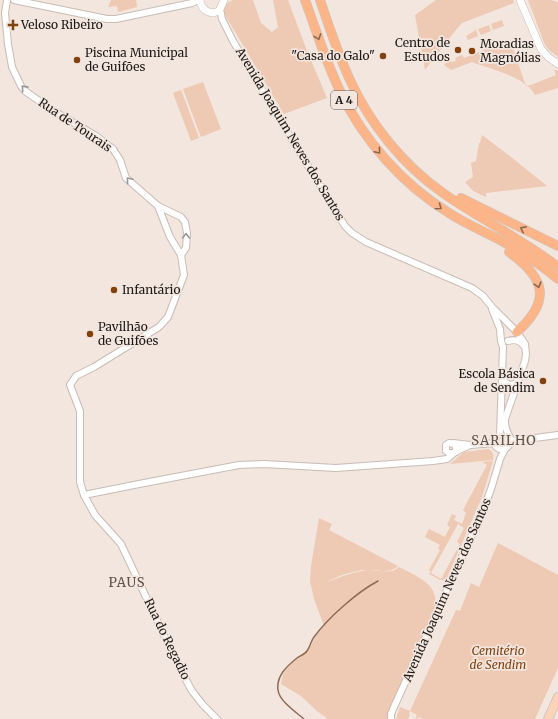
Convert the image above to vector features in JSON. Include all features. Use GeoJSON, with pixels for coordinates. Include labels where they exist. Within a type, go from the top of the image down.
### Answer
{"type":"FeatureCollection","features":[{"type":"Feature","properties":{"kind":"highway","name":"A 4"},"geometry":{"type":"LineString","coordinates":[[305,0],[336,83],[352,113],[371,142],[396,171],[450,214],[501,241],[558,279]]}},
{"type":"Feature","properties":{"kind":"highway","name":"A 4"},"geometry":{"type":"LineString","coordinates":[[320,0],[346,72],[366,110],[385,137],[401,156],[420,175],[442,193],[519,240],[558,267]]}},
{"type":"Feature","properties":{"kind":"highway"},"geometry":{"type":"LineString","coordinates":[[442,193],[456,196],[558,246]]}},
{"type":"Feature","properties":{"kind":"highway"},"geometry":{"type":"LineString","coordinates":[[480,231],[522,262],[532,272],[537,280],[540,289],[538,307],[532,318],[517,332]]}},
{"type":"Feature","properties":{"kind":"main road"},"geometry":{"type":"LineString","coordinates":[[520,0],[544,54],[556,62]]}},
{"type":"Feature","properties":{"kind":"main road"},"geometry":{"type":"LineString","coordinates":[[197,1],[204,9],[213,13],[218,12],[221,4]]}},
{"type":"Feature","properties":{"kind":"main road"},"geometry":{"type":"LineString","coordinates":[[548,719],[558,697]]}},
{"type":"Feature","properties":{"kind":"street","name":"Rua de Tourais"},"geometry":{"type":"LineString","coordinates":[[7,0],[5,13],[8,44],[12,67],[21,86],[25,91],[52,110],[109,145],[120,160],[126,178],[158,206],[170,237],[181,255],[184,275],[168,317],[160,327],[94,367],[76,376],[70,385]]}},
{"type":"Feature","properties":{"kind":"street"},"geometry":{"type":"LineString","coordinates":[[14,0],[99,18],[116,19],[197,1]]}},
{"type":"Feature","properties":{"kind":"street","name":"Avenida Joaquim Neves dos Santos"},"geometry":{"type":"LineString","coordinates":[[221,4],[222,19],[237,47],[345,226],[366,242],[472,288],[483,296],[517,332],[523,340],[526,349]]}},
{"type":"Feature","properties":{"kind":"street","name":"Avenida Joaquim Neves dos Santos"},"geometry":{"type":"LineString","coordinates":[[213,13],[222,19]]}},
{"type":"Feature","properties":{"kind":"street"},"geometry":{"type":"LineString","coordinates":[[158,206],[181,218],[185,222],[187,233],[186,248],[181,255]]}},
{"type":"Feature","properties":{"kind":"street","name":"Avenida Joaquim Neves dos Santos"},"geometry":{"type":"LineString","coordinates":[[492,307],[500,329],[503,347],[500,436]]}},
{"type":"Feature","properties":{"kind":"street"},"geometry":{"type":"LineString","coordinates":[[503,347],[517,332]]}},
{"type":"Feature","properties":{"kind":"street"},"geometry":{"type":"LineString","coordinates":[[433,461],[441,455],[448,444],[453,443],[470,446],[496,445],[500,449],[505,449],[509,446],[511,441],[505,427],[505,416],[526,357],[526,349],[520,341],[508,341]]}},
{"type":"Feature","properties":{"kind":"street"},"geometry":{"type":"LineString","coordinates":[[503,372],[504,381],[509,385],[515,384],[520,376]]}},
{"type":"Feature","properties":{"kind":"street","name":"Rua do Regadio"},"geometry":{"type":"LineString","coordinates":[[70,385],[80,411],[80,482],[84,495],[95,515],[121,544],[192,690],[203,705],[217,719]]}},
{"type":"Feature","properties":{"kind":"street"},"geometry":{"type":"LineString","coordinates":[[500,459],[496,445],[500,436],[507,434]]}},
{"type":"Feature","properties":{"kind":"street"},"geometry":{"type":"LineString","coordinates":[[511,441],[558,435]]}},
{"type":"Feature","properties":{"kind":"street"},"geometry":{"type":"LineString","coordinates":[[453,443],[456,447],[455,453]]}},
{"type":"Feature","properties":{"kind":"street"},"geometry":{"type":"LineString","coordinates":[[84,495],[239,465],[264,464],[340,468],[433,461],[447,459],[455,453],[470,446]]}},
{"type":"Feature","properties":{"kind":"street","name":"Avenida Joaquim Neves dos Santos"},"geometry":{"type":"LineString","coordinates":[[391,719],[391,714],[394,707],[484,508],[500,459],[505,449]]}},
{"type":"Feature","properties":{"kind":"street"},"geometry":{"type":"LineString","coordinates":[[445,450],[448,454],[455,453]]}},
{"type":"Feature","properties":{"kind":"green space"},"geometry":{"type":"Polygon","coordinates":[[[111,0],[136,0],[137,7],[118,12],[117,6],[108,7],[111,0]]]}},
{"type":"Feature","properties":{"kind":"green space"},"geometry":{"type":"Polygon","coordinates":[[[234,0],[253,0],[261,23],[272,32],[278,27],[273,0],[288,0],[307,51],[327,98],[284,114],[225,15],[224,10],[226,5],[234,0]]]}},
{"type":"Feature","properties":{"kind":"green space"},"geometry":{"type":"Polygon","coordinates":[[[436,0],[513,0],[514,3],[462,23],[425,70],[415,15],[436,0]]]}},
{"type":"Feature","properties":{"kind":"green space"},"geometry":{"type":"Polygon","coordinates":[[[528,0],[551,0],[558,2],[558,57],[545,45],[528,0]]]}},
{"type":"Feature","properties":{"kind":"green space"},"geometry":{"type":"Polygon","coordinates":[[[502,20],[504,26],[493,30],[491,24],[502,20]]]}},
{"type":"Feature","properties":{"kind":"green space"},"geometry":{"type":"Polygon","coordinates":[[[489,25],[491,31],[481,35],[478,29],[489,25]]]}},
{"type":"Feature","properties":{"kind":"green space"},"geometry":{"type":"Polygon","coordinates":[[[476,30],[478,36],[468,40],[466,36],[476,30]]]}},
{"type":"Feature","properties":{"kind":"green space"},"geometry":{"type":"Polygon","coordinates":[[[510,40],[526,85],[507,74],[472,62],[451,70],[444,65],[449,59],[451,62],[456,61],[455,58],[462,55],[464,58],[510,40]]]}},
{"type":"Feature","properties":{"kind":"green space"},"geometry":{"type":"Polygon","coordinates":[[[554,70],[558,71],[558,88],[535,95],[527,86],[556,75],[554,70]]]}},
{"type":"Feature","properties":{"kind":"green space"},"geometry":{"type":"Polygon","coordinates":[[[203,82],[221,129],[201,137],[183,89],[203,82]]]}},
{"type":"Feature","properties":{"kind":"green space"},"geometry":{"type":"Polygon","coordinates":[[[181,90],[199,138],[191,141],[173,93],[181,90]]]}},
{"type":"Feature","properties":{"kind":"green space"},"geometry":{"type":"Polygon","coordinates":[[[482,135],[547,186],[486,193],[486,197],[473,191],[465,182],[473,177],[471,163],[476,161],[482,135]]]}},
{"type":"Feature","properties":{"kind":"green space"},"geometry":{"type":"Polygon","coordinates":[[[488,449],[493,453],[493,460],[450,464],[464,452],[488,449]]]}},
{"type":"Feature","properties":{"kind":"green space"},"geometry":{"type":"Polygon","coordinates":[[[493,461],[482,497],[446,580],[440,580],[429,574],[431,571],[429,570],[440,550],[438,549],[440,545],[425,537],[429,529],[445,537],[450,527],[447,525],[452,514],[456,516],[454,520],[462,524],[466,513],[463,510],[487,465],[482,462],[493,461]],[[458,524],[431,573],[441,579],[460,544],[457,542],[464,528],[458,524]]]}},
{"type":"Feature","properties":{"kind":"green space"},"geometry":{"type":"Polygon","coordinates":[[[319,518],[332,524],[329,530],[398,566],[394,569],[386,571],[393,571],[399,567],[414,574],[427,583],[435,595],[436,602],[434,611],[390,710],[388,719],[328,719],[301,696],[281,684],[283,675],[288,667],[311,646],[316,636],[324,626],[310,583],[311,566],[319,518]],[[362,570],[349,573],[327,582],[355,572],[370,570],[362,570]]]}},
{"type":"Feature","properties":{"kind":"green space","name":"Cemitério de Sendim"},"geometry":{"type":"Polygon","coordinates":[[[498,543],[558,575],[558,668],[535,719],[423,719],[419,717],[415,719],[417,715],[410,711],[456,610],[460,611],[471,583],[479,587],[498,543]]]}},
{"type":"Feature","properties":{"kind":"green space"},"geometry":{"type":"Polygon","coordinates":[[[400,707],[410,711],[408,719],[396,719],[400,707]]]}},
{"type":"Feature","properties":{"kind":"waterway"},"geometry":{"type":"LineString","coordinates":[[304,719],[289,706],[279,694],[278,685],[280,676],[290,664],[306,652],[314,637],[335,614],[361,592],[378,581]]}},
{"type":"Feature","properties":{"kind":"place","name":"Veloso Ribeiro"},"geometry":{"type":"Point","coordinates":[13,25]}},
{"type":"Feature","properties":{"kind":"place","name":"Centro de Estudos"},"geometry":{"type":"Point","coordinates":[458,50]}},
{"type":"Feature","properties":{"kind":"place","name":"Moradias Magnólias"},"geometry":{"type":"Point","coordinates":[472,51]}},
{"type":"Feature","properties":{"kind":"place","name":"\"Casa do Galo\""},"geometry":{"type":"Point","coordinates":[383,56]}},
{"type":"Feature","properties":{"kind":"place","name":"Piscina Municipal de Guifões"},"geometry":{"type":"Point","coordinates":[77,60]}},
{"type":"Feature","properties":{"kind":"place","name":"Infantário"},"geometry":{"type":"Point","coordinates":[114,290]}},
{"type":"Feature","properties":{"kind":"place","name":"Pavilhão de Guifões"},"geometry":{"type":"Point","coordinates":[90,334]}},
{"type":"Feature","properties":{"kind":"place","name":"Escola Básica de Sendim"},"geometry":{"type":"Point","coordinates":[543,381]}},
{"type":"Feature","properties":{"kind":"district","name":"SARILHO"},"geometry":{"type":"Point","coordinates":[504,440]}},
{"type":"Feature","properties":{"kind":"district","name":"PAUS"},"geometry":{"type":"Point","coordinates":[127,582]}}]}
